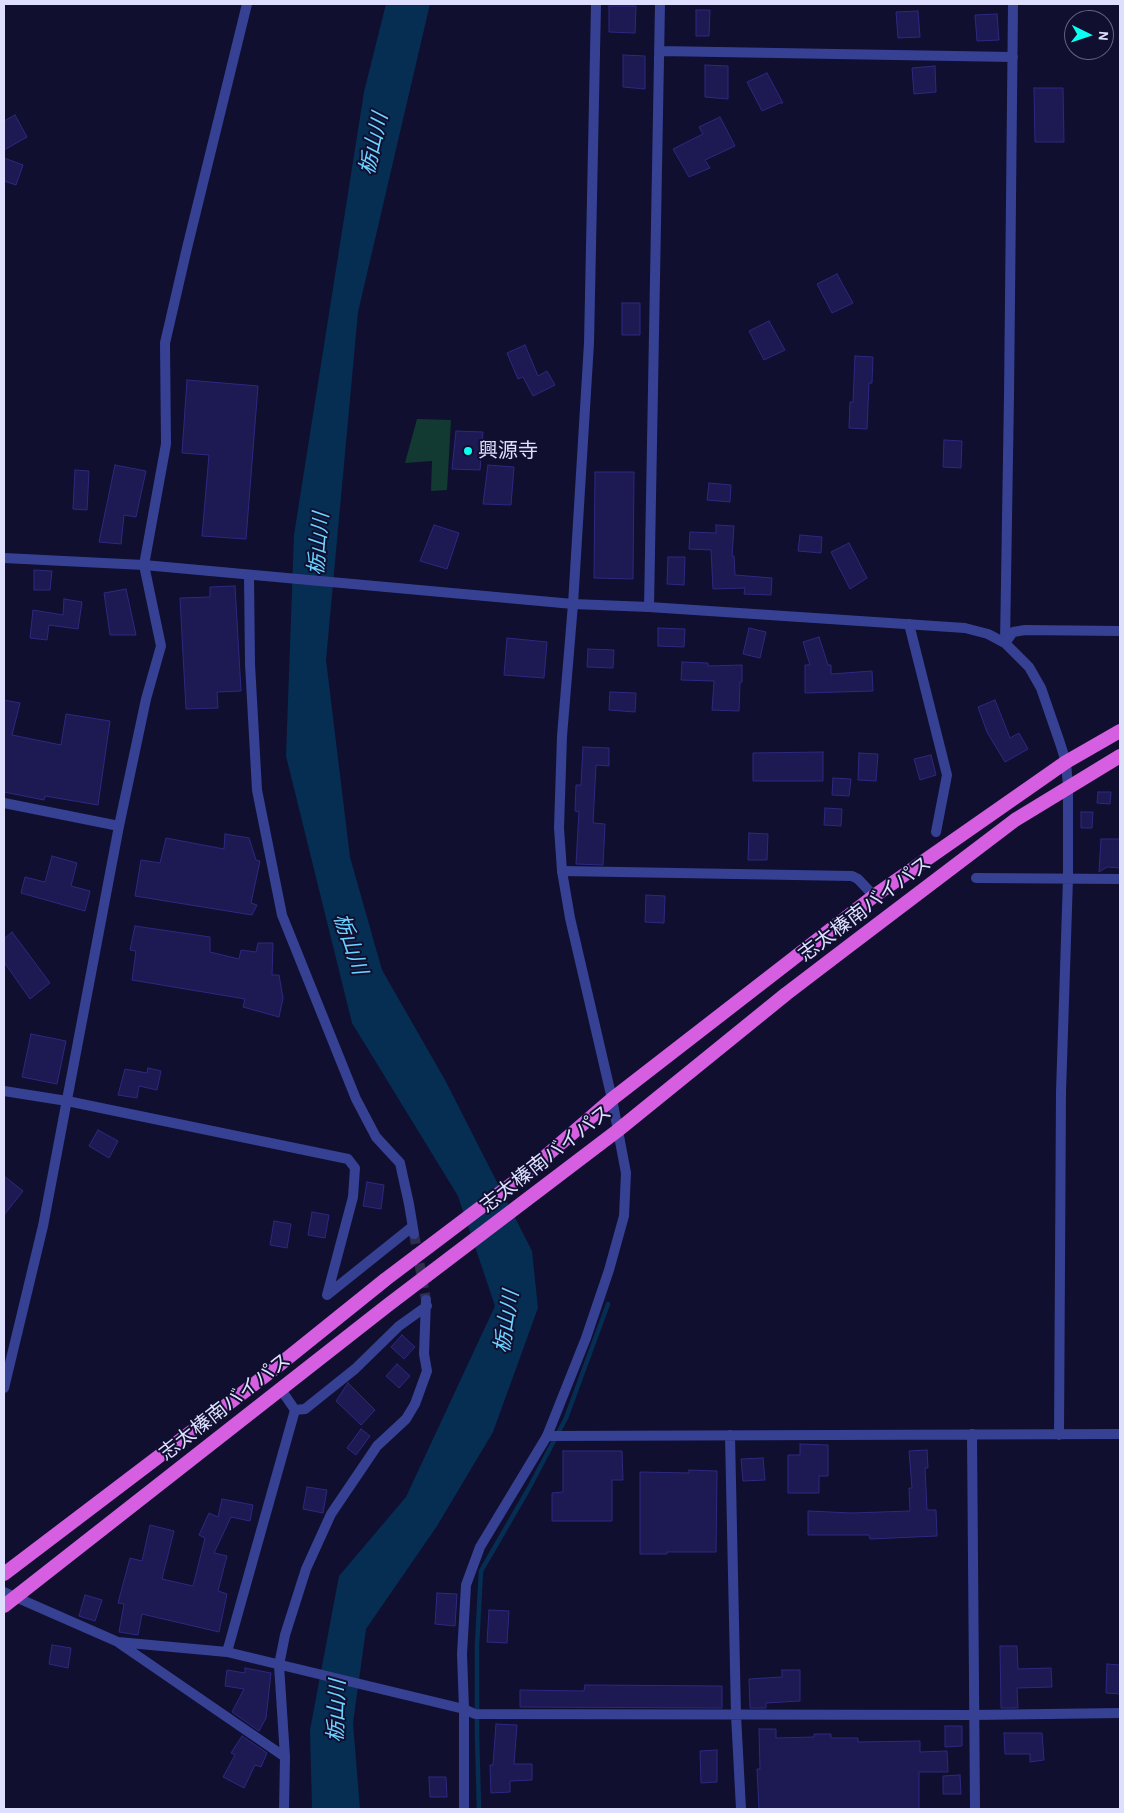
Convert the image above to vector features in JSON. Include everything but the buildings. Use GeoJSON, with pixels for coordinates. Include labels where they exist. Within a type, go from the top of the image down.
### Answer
{"type":"FeatureCollection","features":[{"type":"Feature","properties":{"kind":"highway","name":"志太榛南バイパス"},"geometry":{"type":"LineString","coordinates":[[4,1574],[274,1369],[386,1278],[525,1174],[612,1099],[874,896],[1066,762],[1120,731]]}},
{"type":"Feature","properties":{"kind":"highway","name":"志太榛南バイパス"},"geometry":{"type":"LineString","coordinates":[[4,1606],[9,1594],[536,1193],[786,994],[1014,820],[1120,756]]}},
{"type":"Feature","properties":{"kind":"street"},"geometry":{"type":"LineString","coordinates":[[4,1388],[43,1226],[119,826],[146,699],[161,646],[144,565],[166,444],[165,343],[186,248],[247,4]]}},
{"type":"Feature","properties":{"kind":"street"},"geometry":{"type":"LineString","coordinates":[[464,1809],[462,1654],[466,1585],[480,1547],[555,1436],[609,1270],[624,1216],[626,1173],[612,1099],[570,918],[562,871],[559,828],[561,764],[589,343],[596,4]]}},
{"type":"Feature","properties":{"kind":"street"},"geometry":{"type":"LineString","coordinates":[[649,607],[660,4]]}},
{"type":"Feature","properties":{"kind":"street"},"geometry":{"type":"LineString","coordinates":[[1004,642],[1010,395],[1014,4]]}},
{"type":"Feature","properties":{"kind":"street"},"geometry":{"type":"LineString","coordinates":[[659,51],[1013,57]]}},
{"type":"Feature","properties":{"kind":"street"},"geometry":{"type":"LineString","coordinates":[[4,558],[144,565],[572,604],[649,607],[965,628],[988,634],[1004,642],[1029,667],[1041,688],[1066,762],[1068,787],[1068,878],[1061,1092],[1059,1435]]}},
{"type":"Feature","properties":{"kind":"street"},"geometry":{"type":"LineString","coordinates":[[4,1091],[67,1101],[348,1159],[355,1168],[352,1197],[327,1294],[413,1230],[410,1204],[400,1163],[376,1137],[356,1099],[282,916],[257,790],[250,664],[254,576]]}},
{"type":"Feature","properties":{"kind":"street"},"geometry":{"type":"LineString","coordinates":[[909,624],[947,775],[936,832]]}},
{"type":"Feature","properties":{"kind":"street"},"geometry":{"type":"LineString","coordinates":[[1004,642],[1013,632],[1025,630],[1120,631]]}},
{"type":"Feature","properties":{"kind":"street"},"geometry":{"type":"LineString","coordinates":[[4,803],[119,826]]}},
{"type":"Feature","properties":{"kind":"street"},"geometry":{"type":"LineString","coordinates":[[562,871],[852,876],[858,879],[874,896]]}},
{"type":"Feature","properties":{"kind":"street"},"geometry":{"type":"LineString","coordinates":[[976,878],[1120,879]]}},
{"type":"Feature","properties":{"kind":"street"},"geometry":{"type":"LineString","coordinates":[[284,1809],[283,1666],[285,1635],[306,1569],[331,1514],[376,1446],[406,1419],[414,1404],[427,1372],[424,1354],[426,1303],[354,1369],[305,1409],[295,1410]]}},
{"type":"Feature","properties":{"kind":"street"},"geometry":{"type":"LineString","coordinates":[[227,1652],[295,1410],[280,1388]]}},
{"type":"Feature","properties":{"kind":"street"},"geometry":{"type":"LineString","coordinates":[[972,1434],[975,1809]]}},
{"type":"Feature","properties":{"kind":"street"},"geometry":{"type":"LineString","coordinates":[[555,1436],[1120,1434]]}},
{"type":"Feature","properties":{"kind":"street"},"geometry":{"type":"LineString","coordinates":[[730,1435],[736,1715],[741,1809]]}},
{"type":"Feature","properties":{"kind":"street"},"geometry":{"type":"LineString","coordinates":[[9,1594],[118,1642],[285,1757]]}},
{"type":"Feature","properties":{"kind":"street"},"geometry":{"type":"LineString","coordinates":[[118,1642],[227,1652],[464,1709],[475,1714],[974,1715],[1120,1713]]}},
{"type":"Feature","properties":{"kind":"green space"},"geometry":{"type":"Polygon","coordinates":[[[417,419],[451,420],[447,490],[431,491],[432,461],[405,463],[417,419]]]}},
{"type":"Feature","properties":{"kind":"water","name":"栃山川"},"geometry":{"type":"Polygon","coordinates":[[[386,4],[430,4],[358,312],[326,660],[350,857],[382,970],[445,1080],[532,1251],[538,1308],[493,1432],[437,1526],[366,1629],[353,1723],[360,1809],[312,1809],[310,1730],[339,1576],[406,1497],[495,1306],[458,1196],[352,1023],[286,756],[294,535],[364,92],[386,4]]]}},
{"type":"Feature","properties":{"kind":"waterway"},"geometry":{"type":"LineString","coordinates":[[479,1809],[477,1645],[481,1571],[529,1488],[566,1418],[608,1304]]}},
{"type":"Feature","properties":{"kind":"tunnel"},"geometry":{"type":"LineString","coordinates":[[414,1234],[426,1300]]}},
{"type":"Feature","properties":{"kind":"place","name":"興源寺"},"geometry":{"type":"Point","coordinates":[468,451]}}]}
